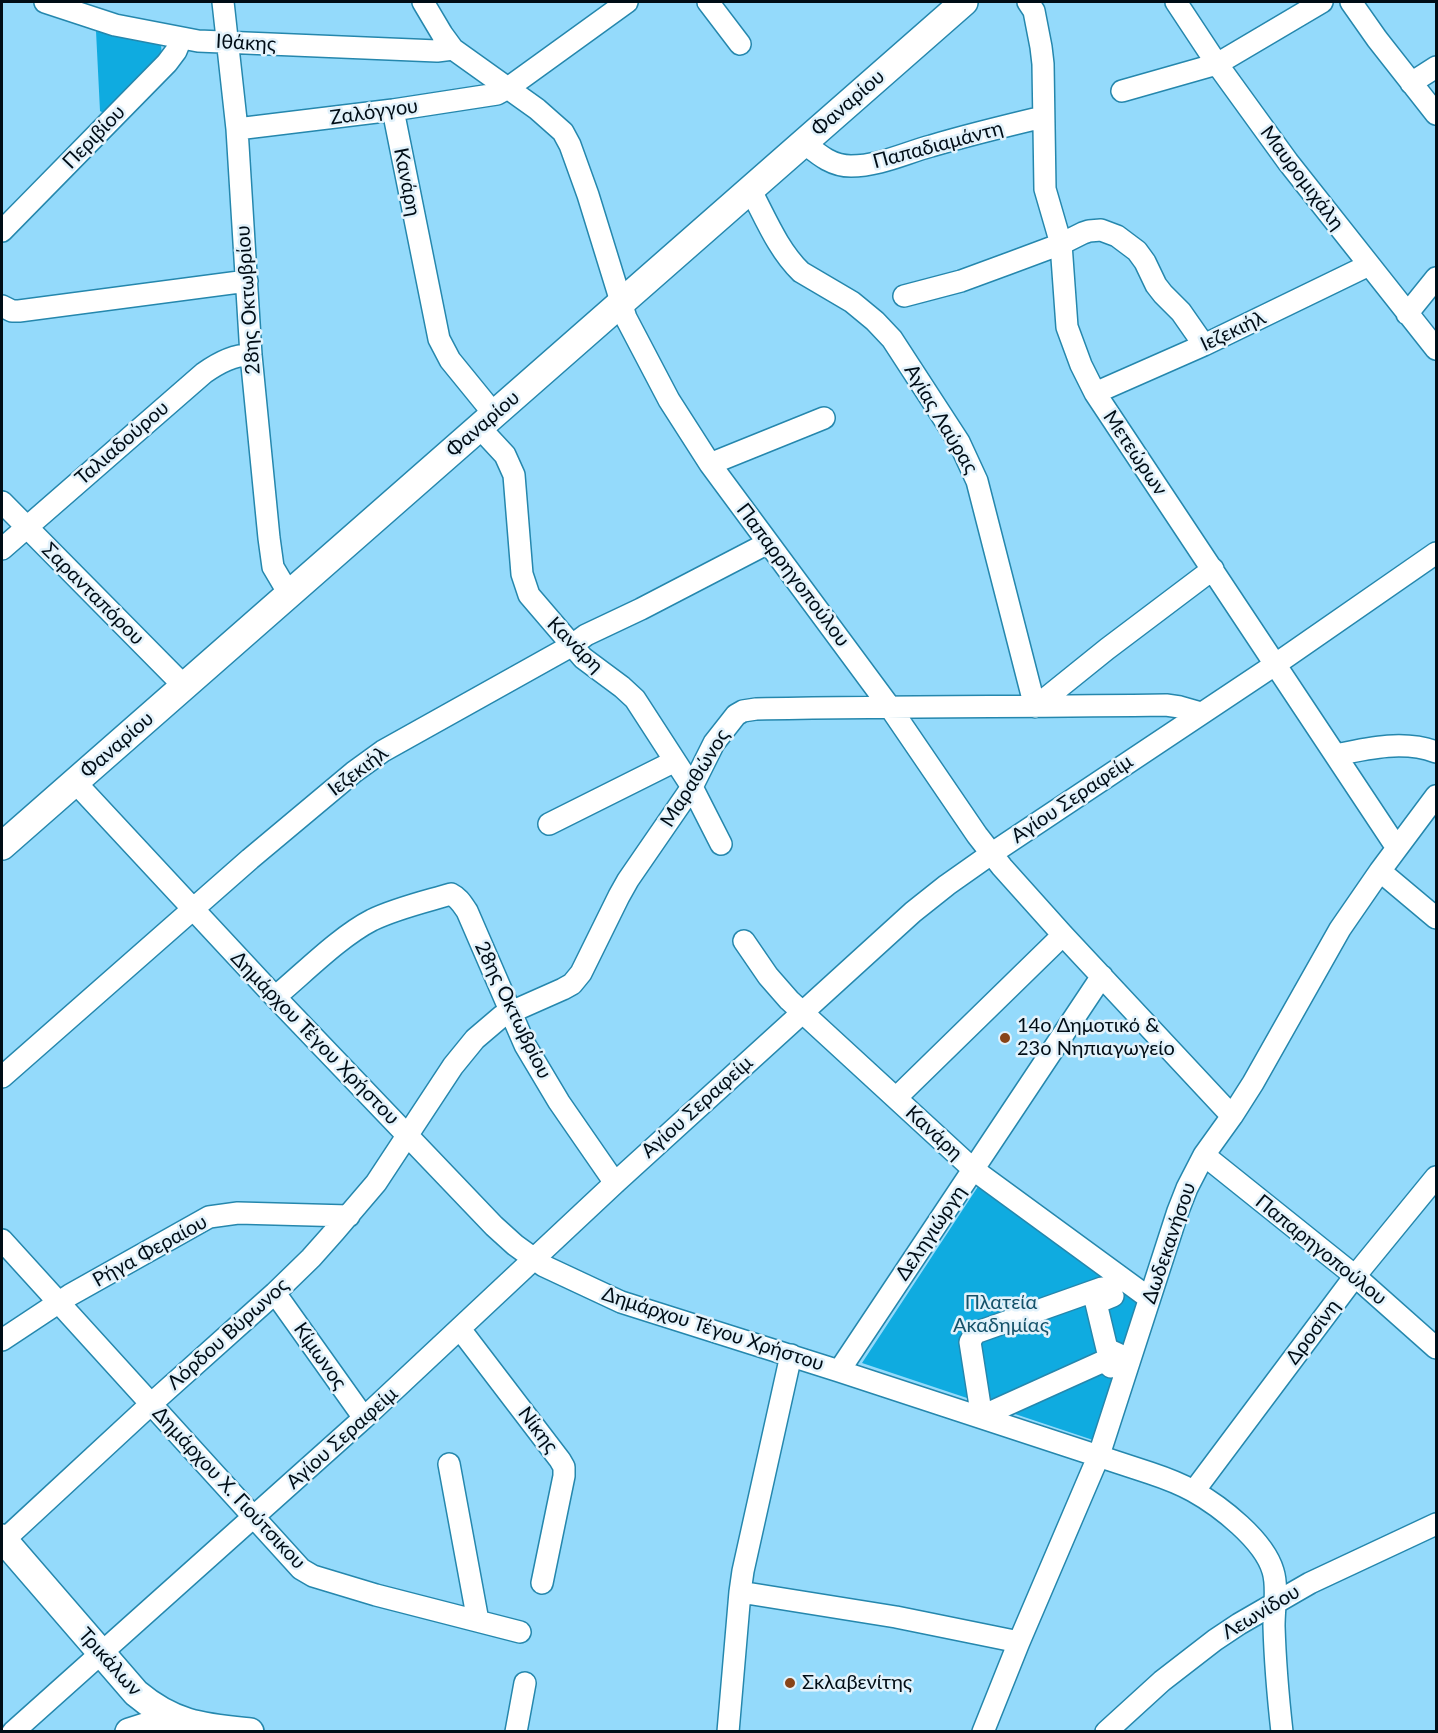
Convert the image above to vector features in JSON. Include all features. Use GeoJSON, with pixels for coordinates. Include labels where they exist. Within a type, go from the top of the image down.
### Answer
{"type":"FeatureCollection","features":[{"type":"Feature","properties":{"kind":"main road","name":"Φαναρίου"},"geometry":{"type":"LineString","coordinates":[[2,846],[964,2]]}},
{"type":"Feature","properties":{"kind":"main road","name":"Τρικάλων"},"geometry":{"type":"LineString","coordinates":[[3,1539],[136,1694],[154,1708],[188,1727],[250,1731]]}},
{"type":"Feature","properties":{"kind":"main road"},"geometry":{"type":"LineString","coordinates":[[128,1731],[136,1694]]}},
{"type":"Feature","properties":{"kind":"main road"},"geometry":{"type":"LineString","coordinates":[[128,1731],[154,1724],[188,1727]]}},
{"type":"Feature","properties":{"kind":"street","name":"Ιθάκης"},"geometry":{"type":"LineString","coordinates":[[45,2],[115,25],[181,39],[437,51],[453,49]]}},
{"type":"Feature","properties":{"kind":"street","name":"28ης Οκτωβρίου"},"geometry":{"type":"LineString","coordinates":[[223,2],[237,129],[251,355],[268,538],[273,567],[289,594]]}},
{"type":"Feature","properties":{"kind":"street","name":"Παπαρρηγοπούλου"},"geometry":{"type":"LineString","coordinates":[[423,2],[453,49],[548,117],[563,132],[601,232],[620,303],[669,400],[710,464],[889,706],[991,854],[1063,935],[1232,1116]]}},
{"type":"Feature","properties":{"kind":"street","name":"Ζαλόγγου"},"geometry":{"type":"LineString","coordinates":[[237,129],[493,95],[508,88],[627,2]]}},
{"type":"Feature","properties":{"kind":"street"},"geometry":{"type":"LineString","coordinates":[[708,2],[740,44]]}},
{"type":"Feature","properties":{"kind":"street","name":"Μετεώρων"},"geometry":{"type":"LineString","coordinates":[[1028,2],[1034,10],[1043,64],[1045,189],[1061,244],[1067,327],[1081,365],[1095,393],[1397,848]]}},
{"type":"Feature","properties":{"kind":"street","name":"Μαυρομιχάλη"},"geometry":{"type":"LineString","coordinates":[[1176,2],[1217,64],[1288,162],[1437,349]]}},
{"type":"Feature","properties":{"kind":"street"},"geometry":{"type":"LineString","coordinates":[[1122,91],[1217,64],[1322,2]]}},
{"type":"Feature","properties":{"kind":"street"},"geometry":{"type":"LineString","coordinates":[[1351,2],[1377,39],[1437,114]]}},
{"type":"Feature","properties":{"kind":"street","name":"Περιβίου"},"geometry":{"type":"LineString","coordinates":[[2,231],[166,63],[176,51],[181,39]]}},
{"type":"Feature","properties":{"kind":"street"},"geometry":{"type":"LineString","coordinates":[[1411,83],[1437,67]]}},
{"type":"Feature","properties":{"kind":"street","name":"Κανάρη"},"geometry":{"type":"LineString","coordinates":[[393,110],[440,339],[450,360],[487,420],[514,475],[522,574],[526,590],[571,646],[635,699],[692,787],[721,844]]}},
{"type":"Feature","properties":{"kind":"street","name":"Παπαδιαμάντη"},"geometry":{"type":"LineString","coordinates":[[803,142],[825,160],[833,163],[850,166],[872,164],[957,138],[1043,117]]}},
{"type":"Feature","properties":{"kind":"street","name":"Αγίας Λαύρας"},"geometry":{"type":"LineString","coordinates":[[750,189],[778,242],[794,265],[801,272],[852,302],[875,321],[891,339],[959,442],[977,480],[1035,707]]}},
{"type":"Feature","properties":{"kind":"street"},"geometry":{"type":"LineString","coordinates":[[904,296],[970,277],[1095,230],[1109,233],[1126,242],[1141,256],[1156,285],[1181,312],[1204,345]]}},
{"type":"Feature","properties":{"kind":"street","name":"Ιεζεκιήλ"},"geometry":{"type":"LineString","coordinates":[[1095,393],[1204,345],[1370,265]]}},
{"type":"Feature","properties":{"kind":"street"},"geometry":{"type":"LineString","coordinates":[[1407,314],[1437,278]]}},
{"type":"Feature","properties":{"kind":"street"},"geometry":{"type":"LineString","coordinates":[[2,306],[12,311],[19,311],[247,281]]}},
{"type":"Feature","properties":{"kind":"street","name":"Ταλιαδούρου"},"geometry":{"type":"LineString","coordinates":[[2,549],[204,373],[219,362],[251,355]]}},
{"type":"Feature","properties":{"kind":"street"},"geometry":{"type":"LineString","coordinates":[[710,464],[824,418]]}},
{"type":"Feature","properties":{"kind":"street","name":"Σαρανταπόρου"},"geometry":{"type":"LineString","coordinates":[[2,502],[184,686]]}},
{"type":"Feature","properties":{"kind":"street","name":"Ιεζεκιήλ"},"geometry":{"type":"LineString","coordinates":[[2,1077],[311,808],[383,751],[571,646],[586,635],[768,543]]}},
{"type":"Feature","properties":{"kind":"street","name":"Αγίου Σεραφείμ"},"geometry":{"type":"LineString","coordinates":[[13,1731],[364,1419],[615,1183],[913,912],[991,854],[1276,664],[1437,553]]}},
{"type":"Feature","properties":{"kind":"street"},"geometry":{"type":"LineString","coordinates":[[1035,707],[1213,569]]}},
{"type":"Feature","properties":{"kind":"street","name":"Μαραθώνος"},"geometry":{"type":"LineString","coordinates":[[408,1136],[463,1052],[488,1027],[510,1012],[573,984],[581,973],[624,888],[692,787],[714,743],[732,720],[743,711],[889,706],[1166,705],[1201,713]]}},
{"type":"Feature","properties":{"kind":"street"},"geometry":{"type":"LineString","coordinates":[[1336,755],[1399,745],[1437,752]]}},
{"type":"Feature","properties":{"kind":"street"},"geometry":{"type":"LineString","coordinates":[[549,824],[675,761]]}},
{"type":"Feature","properties":{"kind":"street","name":"Δημάρχου Τέγου Χρήστου"},"geometry":{"type":"LineString","coordinates":[[75,782],[275,997],[494,1226],[534,1259],[557,1273],[621,1302],[791,1355],[1170,1480],[1194,1491],[1236,1523],[1261,1548],[1275,1576],[1276,1684],[1282,1731]]}},
{"type":"Feature","properties":{"kind":"street","name":"Δωδεκανήσου"},"geometry":{"type":"LineString","coordinates":[[983,1731],[1099,1455],[1187,1188],[1204,1155],[1232,1116],[1295,1011],[1331,943],[1354,906],[1437,796]]}},
{"type":"Feature","properties":{"kind":"street"},"geometry":{"type":"LineString","coordinates":[[1380,871],[1437,918]]}},
{"type":"Feature","properties":{"kind":"street","name":"28ης Οκτωβρίου"},"geometry":{"type":"LineString","coordinates":[[275,997],[358,928],[406,907],[451,894],[459,900],[466,911],[525,1045],[559,1102],[615,1183]]}},
{"type":"Feature","properties":{"kind":"street"},"geometry":{"type":"LineString","coordinates":[[896,1098],[1063,935]]}},
{"type":"Feature","properties":{"kind":"street","name":"Κανάρη"},"geometry":{"type":"LineString","coordinates":[[744,941],[768,976],[789,1000],[974,1170],[1149,1298]]}},
{"type":"Feature","properties":{"kind":"street","name":"Δεληγιώργη"},"geometry":{"type":"LineString","coordinates":[[839,1371],[1102,976]]}},
{"type":"Feature","properties":{"kind":"street","name":"Λόρδου Βύρωνος"},"geometry":{"type":"LineString","coordinates":[[3,1539],[311,1258],[349,1216],[408,1136]]}},
{"type":"Feature","properties":{"kind":"street","name":"Παπαρηγοπούλου"},"geometry":{"type":"LineString","coordinates":[[1204,1155],[1356,1276],[1437,1348]]}},
{"type":"Feature","properties":{"kind":"street","name":"Δροσίνη"},"geometry":{"type":"LineString","coordinates":[[1194,1491],[1356,1276],[1437,1177]]}},
{"type":"Feature","properties":{"kind":"street","name":"Ρήγα Φεραίου"},"geometry":{"type":"LineString","coordinates":[[2,1340],[58,1303],[209,1217],[238,1212],[349,1216]]}},
{"type":"Feature","properties":{"kind":"street","name":"Δημάρχου Χ. Γιούτσικου"},"geometry":{"type":"LineString","coordinates":[[2,1240],[307,1574],[376,1595],[520,1632]]}},
{"type":"Feature","properties":{"kind":"street"},"geometry":{"type":"LineString","coordinates":[[1102,1288],[1113,1296],[1096,1304],[1107,1349],[1118,1354],[1111,1367],[1104,1361],[991,1412],[981,1412],[970,1342],[975,1333],[1102,1288]]}},
{"type":"Feature","properties":{"kind":"street","name":"Κίμωνος"},"geometry":{"type":"LineString","coordinates":[[275,1293],[364,1419]]}},
{"type":"Feature","properties":{"kind":"street","name":"Νίκης"},"geometry":{"type":"LineString","coordinates":[[460,1329],[564,1467],[542,1583]]}},
{"type":"Feature","properties":{"kind":"street"},"geometry":{"type":"LineString","coordinates":[[728,1731],[740,1592],[751,1530],[791,1355]]}},
{"type":"Feature","properties":{"kind":"street"},"geometry":{"type":"LineString","coordinates":[[449,1464],[478,1621]]}},
{"type":"Feature","properties":{"kind":"street","name":"Λεωνίδου"},"geometry":{"type":"LineString","coordinates":[[1106,1731],[1138,1701],[1231,1629],[1310,1583],[1437,1524]]}},
{"type":"Feature","properties":{"kind":"street"},"geometry":{"type":"LineString","coordinates":[[740,1592],[896,1617],[1019,1642]]}},
{"type":"Feature","properties":{"kind":"street"},"geometry":{"type":"LineString","coordinates":[[516,1731],[525,1683]]}},
{"type":"Feature","properties":{"kind":"green space"},"geometry":{"type":"Polygon","coordinates":[[[96,31],[161,44],[162,58],[105,114],[100,111],[96,31]]]}},
{"type":"Feature","properties":{"kind":"green space","name":"Πλατεία Ακαδημίας"},"geometry":{"type":"Polygon","coordinates":[[[979,1185],[1138,1302],[1096,1441],[862,1363],[979,1185]]]}},
{"type":"Feature","properties":{"kind":"place","name":"14ο Δημοτικό & 23ο Νηπιαγωγείο"},"geometry":{"type":"Point","coordinates":[1005,1038]}},
{"type":"Feature","properties":{"kind":"place","name":"Σκλαβενίτης"},"geometry":{"type":"Point","coordinates":[790,1683]}}]}
